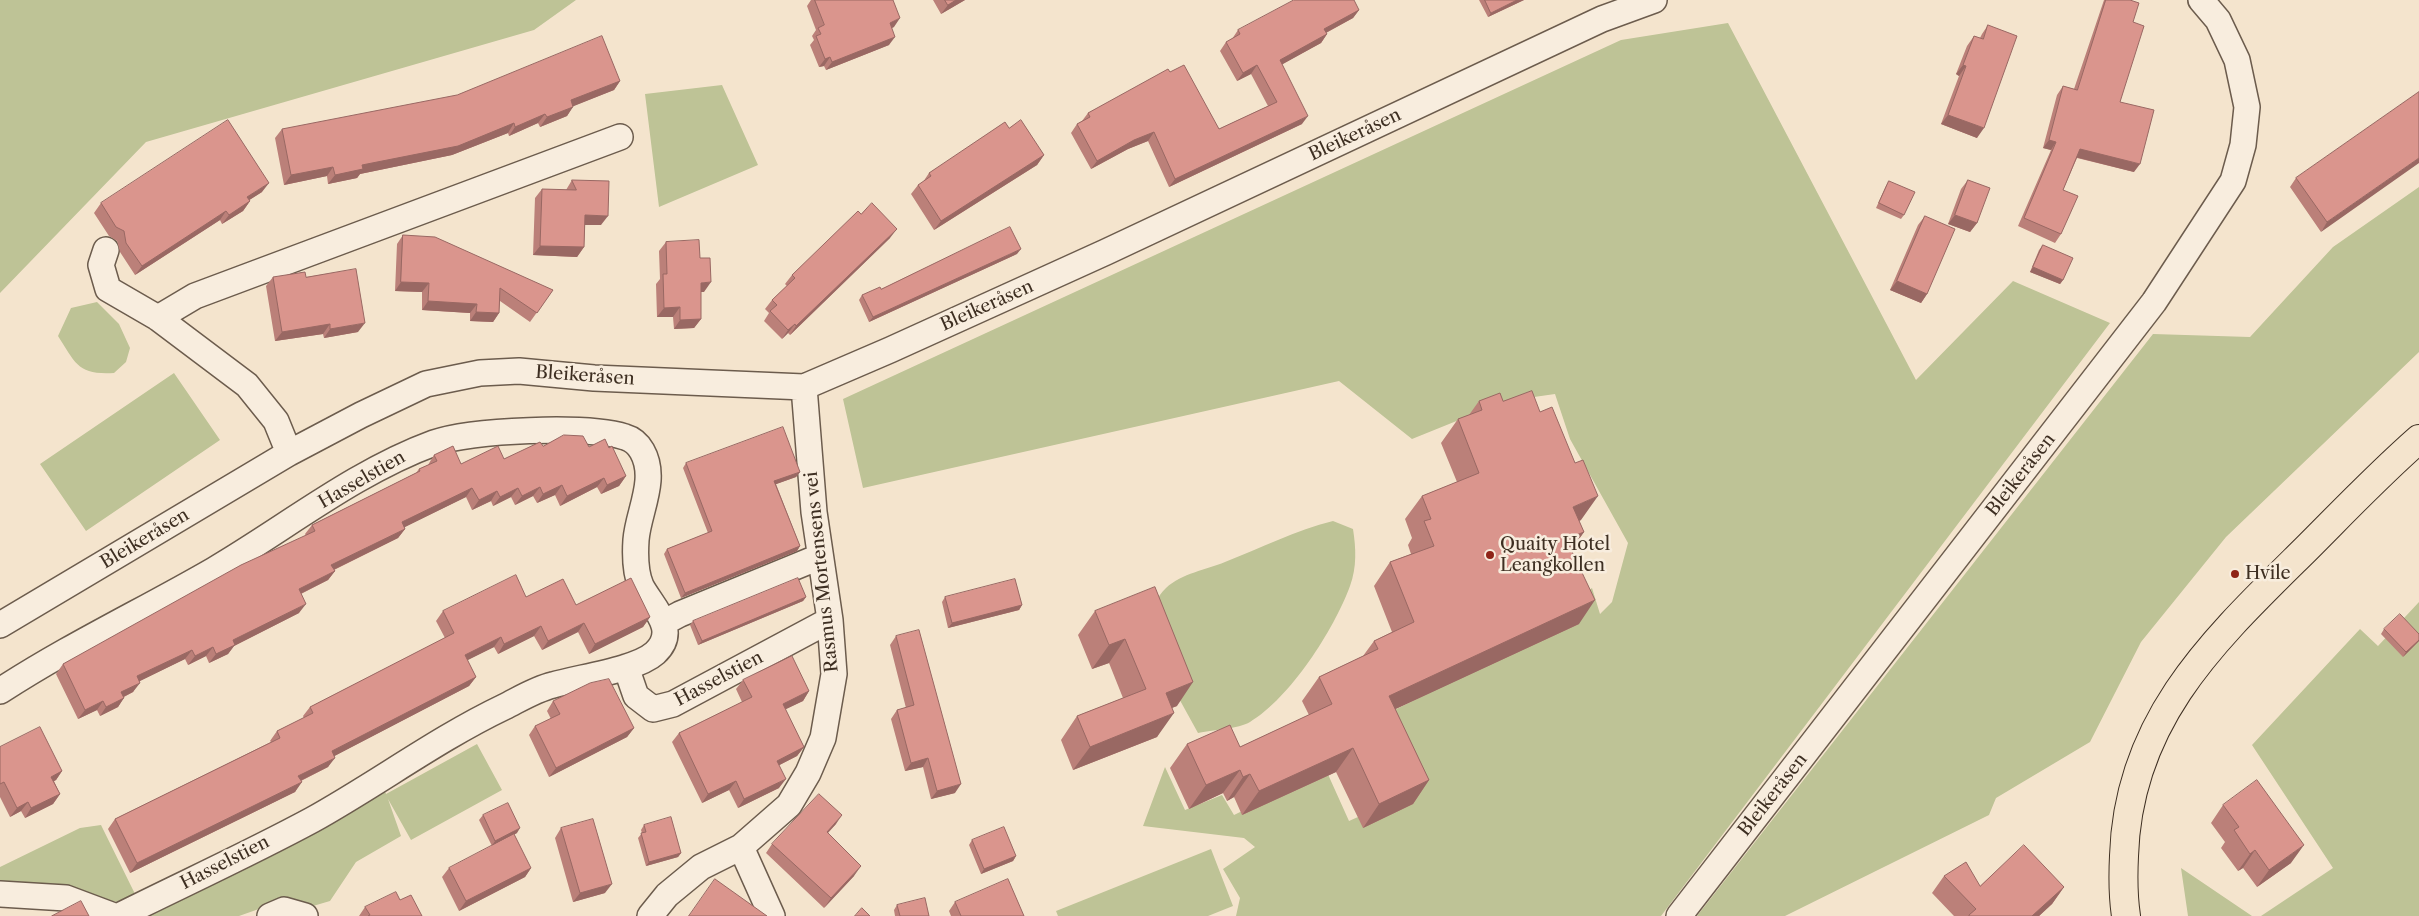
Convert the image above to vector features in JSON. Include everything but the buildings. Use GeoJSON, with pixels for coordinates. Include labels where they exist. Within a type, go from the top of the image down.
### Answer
{"type":"FeatureCollection","features":[{"type":"Feature","properties":{"kind":"main road"},"geometry":{"type":"LineString","coordinates":[[2126,916],[2123,880],[2124,838],[2134,784],[2144,751],[2173,698],[2190,673],[2253,600],[2419,439]]}},
{"type":"Feature","properties":{"kind":"street","name":"Bleikeråsen"},"geometry":{"type":"LineString","coordinates":[[0,625],[289,453],[361,415],[426,384],[480,373],[519,371],[594,378],[804,387],[1106,252],[1602,19],[1654,0]]}},
{"type":"Feature","properties":{"kind":"street","name":"Bleikeråsen"},"geometry":{"type":"LineString","coordinates":[[1679,916],[2154,302],[2233,181],[2243,145],[2247,107],[2237,60],[2218,20],[2201,0]]}},
{"type":"Feature","properties":{"kind":"street"},"geometry":{"type":"LineString","coordinates":[[158,318],[204,293],[620,137]]}},
{"type":"Feature","properties":{"kind":"street"},"geometry":{"type":"LineString","coordinates":[[106,250],[101,265],[108,289],[158,318],[247,385],[276,421],[289,453]]}},
{"type":"Feature","properties":{"kind":"street","name":"Rasmus Mortensens vei"},"geometry":{"type":"LineString","coordinates":[[650,916],[667,895],[701,867],[741,848],[789,805],[808,774],[823,738],[834,674],[830,620],[819,557],[804,387]]}},
{"type":"Feature","properties":{"kind":"street","name":"Hasselstien"},"geometry":{"type":"LineString","coordinates":[[0,691],[38,666],[214,569],[387,463],[438,441],[483,434],[596,430],[629,438],[640,448],[647,465],[646,489],[645,506],[637,526],[635,556],[640,582],[665,622],[664,641],[654,654],[626,667],[548,686],[469,724],[310,821],[119,916]]}},
{"type":"Feature","properties":{"kind":"street"},"geometry":{"type":"LineString","coordinates":[[665,622],[680,614],[819,557]]}},
{"type":"Feature","properties":{"kind":"street","name":"Hasselstien"},"geometry":{"type":"LineString","coordinates":[[626,667],[636,696],[653,709],[673,704],[830,620]]}},
{"type":"Feature","properties":{"kind":"street"},"geometry":{"type":"LineString","coordinates":[[741,848],[772,916]]}},
{"type":"Feature","properties":{"kind":"street"},"geometry":{"type":"LineString","coordinates":[[0,894],[66,898],[114,916]]}},
{"type":"Feature","properties":{"kind":"street"},"geometry":{"type":"LineString","coordinates":[[270,916],[284,910],[305,916]]}},
{"type":"Feature","properties":{"kind":"green space"},"geometry":{"type":"Polygon","coordinates":[[[0,0],[576,0],[534,30],[146,142],[0,293],[0,0]]]}},
{"type":"Feature","properties":{"kind":"green space"},"geometry":{"type":"Polygon","coordinates":[[[1728,23],[1916,380],[2013,281],[2110,323],[1661,916],[1236,916],[1240,898],[1223,869],[1255,847],[1244,838],[1143,826],[1165,767],[1185,810],[1222,795],[1234,815],[1326,770],[1349,821],[1396,800],[1364,725],[1579,619],[1566,607],[1592,588],[1600,614],[1612,602],[1628,543],[1570,439],[1555,394],[1506,401],[1412,439],[1339,381],[863,488],[843,399],[1621,40],[1728,23]]]}},
{"type":"Feature","properties":{"kind":"green space"},"geometry":{"type":"Polygon","coordinates":[[[722,85],[758,165],[659,207],[645,94],[722,85]]]}},
{"type":"Feature","properties":{"kind":"green space"},"geometry":{"type":"Polygon","coordinates":[[[2419,187],[2419,352],[2226,537],[2141,642],[2090,742],[1996,798],[1989,815],[1785,916],[1697,916],[2153,334],[2250,337],[2333,247],[2419,187]]]}},
{"type":"Feature","properties":{"kind":"green space"},"geometry":{"type":"Polygon","coordinates":[[[97,302],[119,324],[130,348],[126,362],[114,373],[85,370],[74,361],[58,336],[71,308],[97,302]]]}},
{"type":"Feature","properties":{"kind":"green space"},"geometry":{"type":"Polygon","coordinates":[[[174,373],[220,440],[86,531],[40,464],[174,373]]]}},
{"type":"Feature","properties":{"kind":"green space"},"geometry":{"type":"Polygon","coordinates":[[[1333,521],[1353,529],[1355,565],[1350,586],[1343,603],[1322,642],[1295,680],[1265,711],[1245,724],[1198,733],[1139,626],[1163,591],[1179,579],[1292,534],[1333,521]]]}},
{"type":"Feature","properties":{"kind":"green space"},"geometry":{"type":"Polygon","coordinates":[[[2419,602],[2419,916],[2261,916],[2333,868],[2252,745],[2360,629],[2378,646],[2419,602]]]}},
{"type":"Feature","properties":{"kind":"green space"},"geometry":{"type":"Polygon","coordinates":[[[477,744],[502,790],[411,840],[388,799],[401,836],[356,862],[330,901],[313,906],[301,901],[290,901],[273,904],[239,916],[140,916],[384,788],[386,794],[477,744]]]}},
{"type":"Feature","properties":{"kind":"green space"},"geometry":{"type":"Polygon","coordinates":[[[101,825],[136,896],[118,902],[0,887],[0,867],[80,828],[101,825]]]}},
{"type":"Feature","properties":{"kind":"green space"},"geometry":{"type":"Polygon","coordinates":[[[1211,849],[1233,906],[1208,916],[1058,916],[1056,911],[1211,849]]]}},
{"type":"Feature","properties":{"kind":"green space"},"geometry":{"type":"Polygon","coordinates":[[[2181,868],[2252,916],[2188,916],[2181,868]]]}},
{"type":"Feature","properties":{"kind":"place","name":"Quaity Hotel Leangkollen"},"geometry":{"type":"Point","coordinates":[1490,555]}},
{"type":"Feature","properties":{"kind":"place","name":"Hvile"},"geometry":{"type":"Point","coordinates":[2235,574]}}]}
